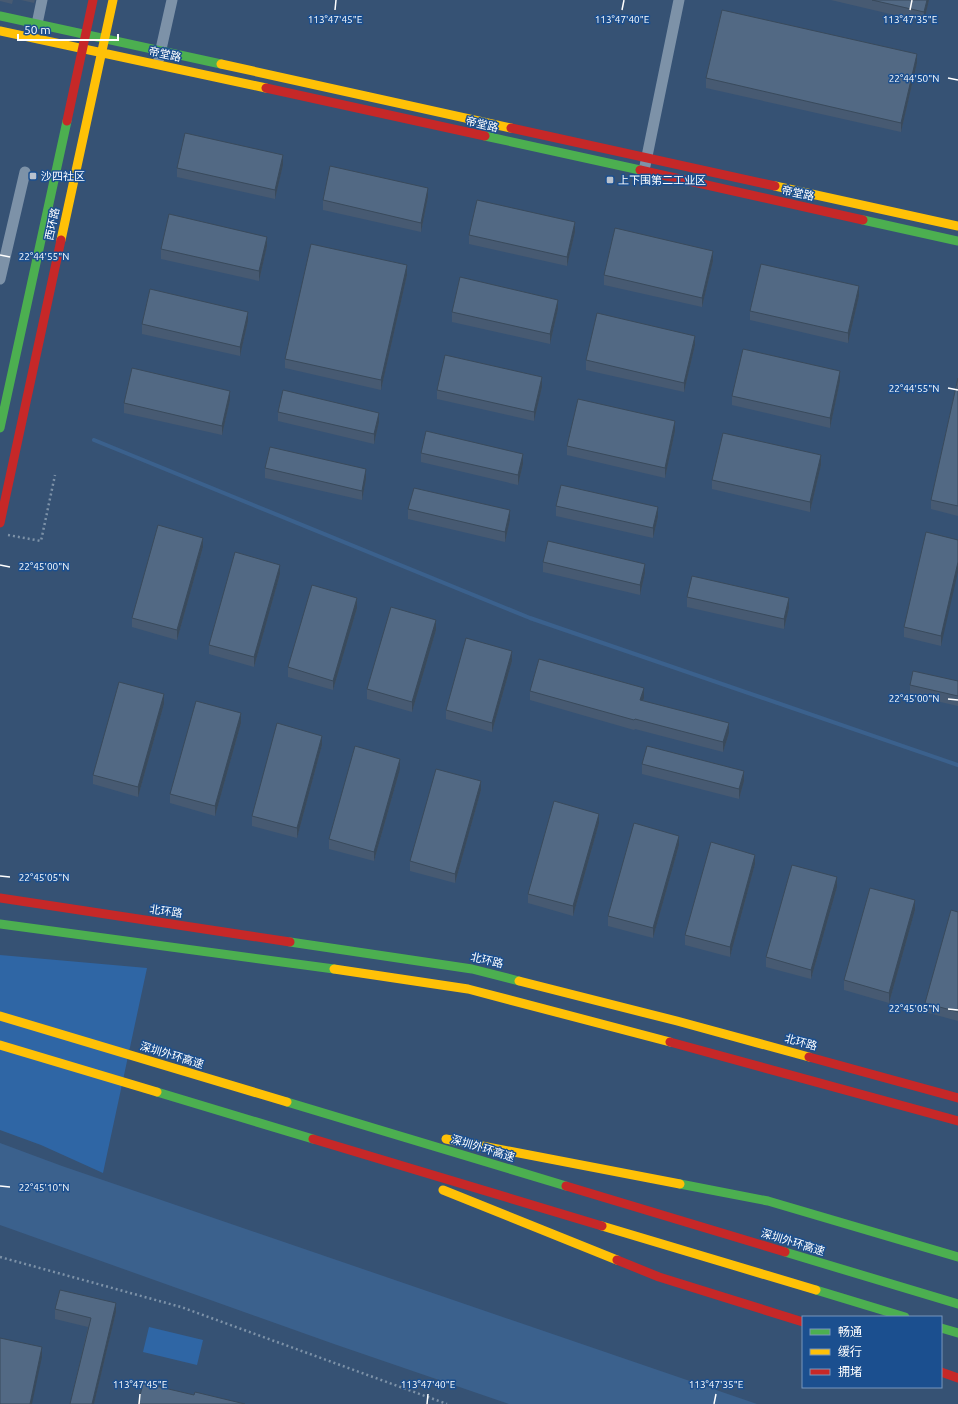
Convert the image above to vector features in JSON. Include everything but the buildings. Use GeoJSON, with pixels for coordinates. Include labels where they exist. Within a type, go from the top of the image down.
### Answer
{"type":"FeatureCollection","features":[{"type":"Feature","properties":{"kind":"main road","name":"西环路"},"geometry":{"type":"LineString","coordinates":[[0,428],[93,0]]}},
{"type":"Feature","properties":{"kind":"main road","name":"西环路"},"geometry":{"type":"LineString","coordinates":[[0,522],[102,53],[112,0]]}},
{"type":"Feature","properties":{"kind":"main road","name":"帝堂路"},"geometry":{"type":"LineString","coordinates":[[0,16],[958,226]]}},
{"type":"Feature","properties":{"kind":"main road","name":"帝堂路"},"geometry":{"type":"LineString","coordinates":[[0,31],[958,241]]}},
{"type":"Feature","properties":{"kind":"main road","name":"北环路"},"geometry":{"type":"LineString","coordinates":[[0,896],[10,900],[472,969],[677,1021],[958,1098]]}},
{"type":"Feature","properties":{"kind":"main road"},"geometry":{"type":"LineString","coordinates":[[1,924],[332,968],[468,989],[532,1004],[958,1121]]}},
{"type":"Feature","properties":{"kind":"main road","name":"深圳外环高速"},"geometry":{"type":"LineString","coordinates":[[0,1016],[958,1304]]}},
{"type":"Feature","properties":{"kind":"main road"},"geometry":{"type":"LineString","coordinates":[[0,1045],[902,1316]]}},
{"type":"Feature","properties":{"kind":"main road"},"geometry":{"type":"LineString","coordinates":[[343,1119],[768,1200],[958,1257]]}},
{"type":"Feature","properties":{"kind":"main road"},"geometry":{"type":"LineString","coordinates":[[334,1145],[659,1277],[802,1322]]}},
{"type":"Feature","properties":{"kind":"main road"},"geometry":{"type":"LineString","coordinates":[[942,1328],[958,1333]]}},
{"type":"Feature","properties":{"kind":"main road"},"geometry":{"type":"LineString","coordinates":[[942,1372],[958,1378]]}},
{"type":"Feature","properties":{"kind":"street"},"geometry":{"type":"LineString","coordinates":[[37,24],[42,0]]}},
{"type":"Feature","properties":{"kind":"street"},"geometry":{"type":"LineString","coordinates":[[158,65],[160,50],[172,0]]}},
{"type":"Feature","properties":{"kind":"street"},"geometry":{"type":"LineString","coordinates":[[643,172],[679,0]]}},
{"type":"Feature","properties":{"kind":"street"},"geometry":{"type":"LineString","coordinates":[[0,279],[25,172]]}},
{"type":"Feature","properties":{"kind":"path"},"geometry":{"type":"LineString","coordinates":[[7,535],[41,541],[55,475]]}},
{"type":"Feature","properties":{"kind":"path"},"geometry":{"type":"LineString","coordinates":[[0,1257],[181,1307],[447,1404]]}},
{"type":"Feature","properties":{"kind":"shaded area"},"geometry":{"type":"Polygon","coordinates":[[[0,955],[147,968],[103,1173],[41,1145],[0,1130],[0,955]]]}},
{"type":"Feature","properties":{"kind":"shaded area"},"geometry":{"type":"Polygon","coordinates":[[[0,1143],[62,1166],[757,1404],[509,1404],[334,1344],[0,1225],[0,1143]]]}},
{"type":"Feature","properties":{"kind":"shaded area"},"geometry":{"type":"Polygon","coordinates":[[[149,1327],[203,1340],[197,1365],[143,1352],[149,1327]]]}},
{"type":"Feature","properties":{"kind":"waterway"},"geometry":{"type":"LineString","coordinates":[[94,440],[530,618],[958,765]]}},
{"type":"Feature","properties":{"kind":"traffic: fast"},"geometry":{"type":"LineString","coordinates":[[0,16],[221,64]]}},
{"type":"Feature","properties":{"kind":"traffic: fast"},"geometry":{"type":"LineString","coordinates":[[0,428],[67,121]]}},
{"type":"Feature","properties":{"kind":"traffic: fast"},"geometry":{"type":"LineString","coordinates":[[485,136],[640,170]]}},
{"type":"Feature","properties":{"kind":"traffic: fast"},"geometry":{"type":"LineString","coordinates":[[863,220],[958,241]]}},
{"type":"Feature","properties":{"kind":"traffic: fast"},"geometry":{"type":"LineString","coordinates":[[0,924],[334,969]]}},
{"type":"Feature","properties":{"kind":"traffic: fast"},"geometry":{"type":"LineString","coordinates":[[290,942],[472,969],[519,981]]}},
{"type":"Feature","properties":{"kind":"traffic: fast"},"geometry":{"type":"LineString","coordinates":[[157,1092],[313,1139]]}},
{"type":"Feature","properties":{"kind":"traffic: fast"},"geometry":{"type":"LineString","coordinates":[[287,1102],[566,1186]]}},
{"type":"Feature","properties":{"kind":"traffic: fast"},"geometry":{"type":"LineString","coordinates":[[680,1184],[768,1201],[958,1257]]}},
{"type":"Feature","properties":{"kind":"traffic: fast"},"geometry":{"type":"LineString","coordinates":[[785,1252],[958,1304]]}},
{"type":"Feature","properties":{"kind":"traffic: fast"},"geometry":{"type":"LineString","coordinates":[[816,1290],[902,1316]]}},
{"type":"Feature","properties":{"kind":"traffic: fast"},"geometry":{"type":"LineString","coordinates":[[942,1328],[958,1333]]}},
{"type":"Feature","properties":{"kind":"traffic: slow"},"geometry":{"type":"LineString","coordinates":[[61,240],[113,0]]}},
{"type":"Feature","properties":{"kind":"traffic: slow"},"geometry":{"type":"LineString","coordinates":[[0,31],[266,88]]}},
{"type":"Feature","properties":{"kind":"traffic: slow"},"geometry":{"type":"LineString","coordinates":[[221,64],[511,128]]}},
{"type":"Feature","properties":{"kind":"traffic: slow"},"geometry":{"type":"LineString","coordinates":[[775,186],[958,226]]}},
{"type":"Feature","properties":{"kind":"traffic: slow"},"geometry":{"type":"LineString","coordinates":[[334,969],[468,989],[670,1042]]}},
{"type":"Feature","properties":{"kind":"traffic: slow"},"geometry":{"type":"LineString","coordinates":[[519,981],[677,1021],[809,1057]]}},
{"type":"Feature","properties":{"kind":"traffic: slow"},"geometry":{"type":"LineString","coordinates":[[0,1016],[287,1102]]}},
{"type":"Feature","properties":{"kind":"traffic: slow"},"geometry":{"type":"LineString","coordinates":[[0,1045],[157,1092]]}},
{"type":"Feature","properties":{"kind":"traffic: slow"},"geometry":{"type":"LineString","coordinates":[[446,1139],[680,1184]]}},
{"type":"Feature","properties":{"kind":"traffic: slow"},"geometry":{"type":"LineString","coordinates":[[443,1190],[617,1260]]}},
{"type":"Feature","properties":{"kind":"traffic: slow"},"geometry":{"type":"LineString","coordinates":[[602,1226],[816,1290]]}},
{"type":"Feature","properties":{"kind":"traffic: jam"},"geometry":{"type":"LineString","coordinates":[[67,121],[93,0]]}},
{"type":"Feature","properties":{"kind":"traffic: jam"},"geometry":{"type":"LineString","coordinates":[[266,88],[485,136]]}},
{"type":"Feature","properties":{"kind":"traffic: jam"},"geometry":{"type":"LineString","coordinates":[[511,128],[775,186]]}},
{"type":"Feature","properties":{"kind":"traffic: jam"},"geometry":{"type":"LineString","coordinates":[[640,170],[863,220]]}},
{"type":"Feature","properties":{"kind":"traffic: jam"},"geometry":{"type":"LineString","coordinates":[[0,523],[61,240]]}},
{"type":"Feature","properties":{"kind":"traffic: jam"},"geometry":{"type":"LineString","coordinates":[[0,898],[290,942]]}},
{"type":"Feature","properties":{"kind":"traffic: jam"},"geometry":{"type":"LineString","coordinates":[[670,1042],[958,1121]]}},
{"type":"Feature","properties":{"kind":"traffic: jam"},"geometry":{"type":"LineString","coordinates":[[809,1057],[958,1098]]}},
{"type":"Feature","properties":{"kind":"traffic: jam"},"geometry":{"type":"LineString","coordinates":[[313,1139],[602,1226]]}},
{"type":"Feature","properties":{"kind":"traffic: jam"},"geometry":{"type":"LineString","coordinates":[[566,1186],[785,1252]]}},
{"type":"Feature","properties":{"kind":"traffic: jam"},"geometry":{"type":"LineString","coordinates":[[617,1260],[659,1277],[802,1322]]}},
{"type":"Feature","properties":{"kind":"traffic: jam"},"geometry":{"type":"LineString","coordinates":[[942,1372],[958,1378]]}},
{"type":"Feature","properties":{"kind":"place","name":"沙四社区"},"geometry":{"type":"Point","coordinates":[33,176]}},
{"type":"Feature","properties":{"kind":"place","name":"上下围第二工业区"},"geometry":{"type":"Point","coordinates":[610,180]}}]}
